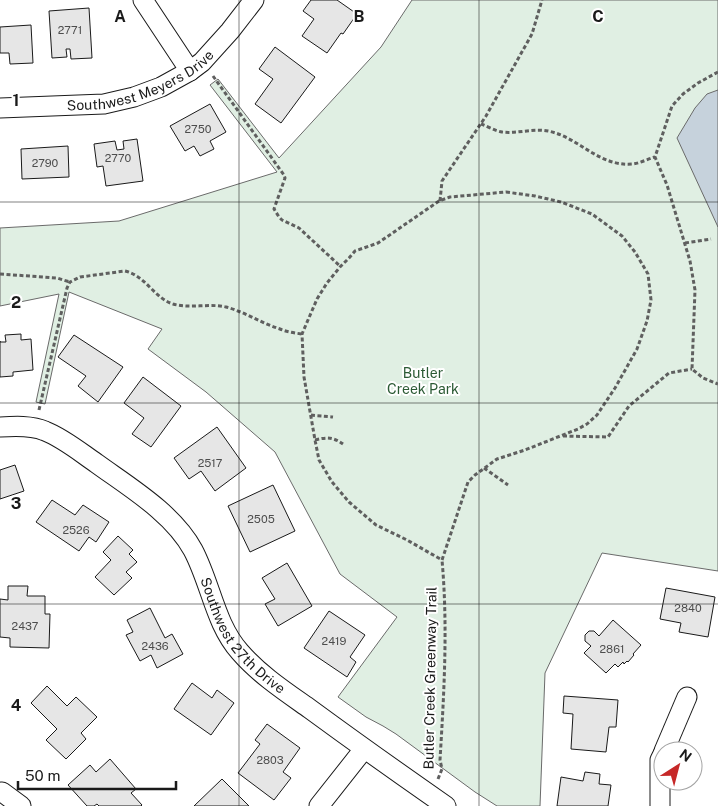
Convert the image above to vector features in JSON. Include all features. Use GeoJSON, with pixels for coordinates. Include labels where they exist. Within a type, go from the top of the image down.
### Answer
{"type":"FeatureCollection","features":[{"type":"Feature","properties":{"kind":"street"},"geometry":{"type":"LineString","coordinates":[[143,0],[196,66]]}},
{"type":"Feature","properties":{"kind":"street","name":"Southwest Meyers Drive"},"geometry":{"type":"LineString","coordinates":[[0,108],[104,104],[134,97],[161,87],[196,66],[230,31],[254,0]]}},
{"type":"Feature","properties":{"kind":"street"},"geometry":{"type":"LineString","coordinates":[[0,427],[36,428]]}},
{"type":"Feature","properties":{"kind":"street","name":"Southwest 27th Drive"},"geometry":{"type":"LineString","coordinates":[[36,428],[64,441],[150,502],[172,521],[192,549],[204,575],[224,630],[240,652],[263,674],[364,749],[446,806]]}},
{"type":"Feature","properties":{"kind":"street"},"geometry":{"type":"LineString","coordinates":[[669,741],[688,697]]}},
{"type":"Feature","properties":{"kind":"street"},"geometry":{"type":"LineString","coordinates":[[319,806],[364,749]]}},
{"type":"Feature","properties":{"kind":"street"},"geometry":{"type":"LineString","coordinates":[[660,791],[660,806]]}},
{"type":"Feature","properties":{"kind":"street"},"geometry":{"type":"LineString","coordinates":[[2,792],[20,806]]}},
{"type":"Feature","properties":{"kind":"path"},"geometry":{"type":"LineString","coordinates":[[440,201],[442,181],[481,124],[532,34],[542,0]]}},
{"type":"Feature","properties":{"kind":"path"},"geometry":{"type":"LineString","coordinates":[[196,66],[284,175],[285,178],[274,210],[276,214],[282,220],[299,228],[340,266]]}},
{"type":"Feature","properties":{"kind":"path"},"geometry":{"type":"LineString","coordinates":[[692,369],[696,290],[685,243],[667,185],[655,157],[672,106],[691,88],[718,72]]}},
{"type":"Feature","properties":{"kind":"path"},"geometry":{"type":"LineString","coordinates":[[481,124],[502,132],[547,131],[559,134],[604,159],[621,164],[634,164],[655,157]]}},
{"type":"Feature","properties":{"kind":"path","name":"Butler Creek Greenway Trail"},"geometry":{"type":"LineString","coordinates":[[428,794],[440,776],[442,769],[440,760],[445,672],[442,560],[468,482],[498,459],[578,429],[597,415],[634,355],[647,321],[652,300],[648,274],[635,252],[622,236],[592,214],[561,202],[506,192],[450,197],[440,201],[378,243],[355,251],[327,283],[302,334],[304,377],[319,460],[332,482],[349,502],[376,525],[442,560]]}},
{"type":"Feature","properties":{"kind":"path"},"geometry":{"type":"LineString","coordinates":[[685,243],[710,239]]}},
{"type":"Feature","properties":{"kind":"path"},"geometry":{"type":"LineString","coordinates":[[0,274],[56,278],[70,282],[80,277],[125,271],[139,277],[172,304],[227,307],[282,330],[302,334]]}},
{"type":"Feature","properties":{"kind":"path"},"geometry":{"type":"LineString","coordinates":[[36,428],[63,304],[70,282]]}},
{"type":"Feature","properties":{"kind":"path"},"geometry":{"type":"LineString","coordinates":[[560,436],[608,437],[629,406],[669,373],[692,369],[703,378],[718,384]]}},
{"type":"Feature","properties":{"kind":"path"},"geometry":{"type":"LineString","coordinates":[[311,415],[333,417]]}},
{"type":"Feature","properties":{"kind":"path"},"geometry":{"type":"LineString","coordinates":[[315,440],[329,438],[343,444]]}},
{"type":"Feature","properties":{"kind":"path"},"geometry":{"type":"LineString","coordinates":[[484,468],[508,485]]}},
{"type":"Feature","properties":{"kind":"green space","name":"Butler Creek Park"},"geometry":{"type":"Polygon","coordinates":[[[412,0],[718,0],[718,571],[602,553],[545,673],[540,806],[497,806],[396,734],[366,717],[338,697],[397,617],[340,574],[275,452],[206,392],[148,349],[162,329],[69,292],[45,404],[36,402],[59,294],[0,306],[0,228],[119,221],[277,172],[210,85],[218,79],[279,158],[381,47],[412,0]]]}},
{"type":"Feature","properties":{"kind":"shaded area"},"geometry":{"type":"Polygon","coordinates":[[[718,90],[718,227],[677,138],[695,108],[707,94],[718,90]]]}},
{"type":"Feature","properties":{"kind":"building"},"geometry":{"type":"Polygon","coordinates":[[[311,0],[337,0],[357,14],[327,53],[302,36],[314,19],[303,11],[311,0]]]}},
{"type":"Feature","properties":{"kind":"building"},"geometry":{"type":"Polygon","coordinates":[[[89,8],[92,58],[71,59],[70,49],[66,49],[67,57],[52,58],[49,11],[89,8]]]}},
{"type":"Feature","properties":{"kind":"building"},"geometry":{"type":"Polygon","coordinates":[[[31,25],[33,63],[10,64],[9,53],[0,53],[0,27],[31,25]]]}},
{"type":"Feature","properties":{"kind":"building"},"geometry":{"type":"Polygon","coordinates":[[[275,47],[315,77],[281,123],[255,104],[273,79],[259,69],[275,47]]]}},
{"type":"Feature","properties":{"kind":"building"},"geometry":{"type":"Polygon","coordinates":[[[210,104],[226,132],[210,141],[214,149],[200,156],[194,146],[185,151],[170,126],[210,104]]]}},
{"type":"Feature","properties":{"kind":"building"},"geometry":{"type":"Polygon","coordinates":[[[137,139],[143,181],[106,186],[103,166],[97,167],[94,144],[115,141],[117,150],[124,149],[123,141],[137,139]]]}},
{"type":"Feature","properties":{"kind":"building"},"geometry":{"type":"Polygon","coordinates":[[[68,146],[69,177],[22,179],[21,149],[68,146]]]}},
{"type":"Feature","properties":{"kind":"building"},"geometry":{"type":"Polygon","coordinates":[[[21,334],[21,340],[31,339],[33,370],[13,372],[13,376],[0,377],[0,342],[6,342],[5,335],[21,334]]]}},
{"type":"Feature","properties":{"kind":"building"},"geometry":{"type":"Polygon","coordinates":[[[74,335],[123,367],[98,402],[78,386],[86,376],[58,357],[74,335]]]}},
{"type":"Feature","properties":{"kind":"building"},"geometry":{"type":"Polygon","coordinates":[[[143,377],[181,406],[151,447],[132,434],[144,418],[124,403],[143,377]]]}},
{"type":"Feature","properties":{"kind":"building"},"geometry":{"type":"Polygon","coordinates":[[[217,427],[246,468],[215,491],[201,471],[189,479],[174,458],[217,427]]]}},
{"type":"Feature","properties":{"kind":"building"},"geometry":{"type":"Polygon","coordinates":[[[15,465],[24,491],[0,499],[0,470],[15,465]]]}},
{"type":"Feature","properties":{"kind":"building"},"geometry":{"type":"Polygon","coordinates":[[[273,485],[295,531],[250,552],[228,506],[273,485]]]}},
{"type":"Feature","properties":{"kind":"building"},"geometry":{"type":"Polygon","coordinates":[[[52,500],[75,515],[83,505],[109,522],[96,542],[89,537],[79,551],[36,522],[52,500]]]}},
{"type":"Feature","properties":{"kind":"building"},"geometry":{"type":"Polygon","coordinates":[[[118,536],[133,550],[129,554],[137,562],[126,572],[132,578],[114,595],[95,577],[111,560],[103,552],[118,536]]]}},
{"type":"Feature","properties":{"kind":"building"},"geometry":{"type":"Polygon","coordinates":[[[287,563],[312,606],[278,626],[265,604],[275,599],[262,578],[287,563]]]}},
{"type":"Feature","properties":{"kind":"building"},"geometry":{"type":"Polygon","coordinates":[[[8,586],[28,586],[27,596],[45,596],[45,614],[50,614],[49,648],[10,647],[10,638],[0,637],[0,599],[8,600],[8,586]]]}},
{"type":"Feature","properties":{"kind":"building"},"geometry":{"type":"Polygon","coordinates":[[[666,588],[715,597],[708,637],[679,632],[681,623],[660,619],[666,588]]]}},
{"type":"Feature","properties":{"kind":"building"},"geometry":{"type":"Polygon","coordinates":[[[150,608],[165,638],[172,634],[183,654],[157,668],[151,655],[140,661],[126,635],[133,632],[127,620],[150,608]]]}},
{"type":"Feature","properties":{"kind":"building"},"geometry":{"type":"Polygon","coordinates":[[[329,611],[365,635],[350,657],[356,662],[347,677],[304,648],[329,611]]]}},
{"type":"Feature","properties":{"kind":"building"},"geometry":{"type":"Polygon","coordinates":[[[613,620],[641,645],[628,662],[624,664],[623,662],[618,667],[615,664],[606,673],[584,653],[591,646],[585,641],[585,635],[589,631],[594,631],[599,636],[613,620]]]}},
{"type":"Feature","properties":{"kind":"building"},"geometry":{"type":"Polygon","coordinates":[[[192,683],[212,698],[217,690],[234,703],[211,735],[174,709],[192,683]]]}},
{"type":"Feature","properties":{"kind":"building"},"geometry":{"type":"Polygon","coordinates":[[[47,686],[67,706],[76,697],[97,717],[81,733],[86,739],[66,759],[46,740],[57,729],[31,703],[47,686]]]}},
{"type":"Feature","properties":{"kind":"building"},"geometry":{"type":"Polygon","coordinates":[[[564,696],[618,700],[616,727],[609,727],[606,752],[571,749],[573,714],[563,713],[564,696]]]}},
{"type":"Feature","properties":{"kind":"building"},"geometry":{"type":"Polygon","coordinates":[[[267,724],[300,748],[283,772],[291,778],[274,800],[238,773],[260,744],[255,740],[267,724]]]}},
{"type":"Feature","properties":{"kind":"building"},"geometry":{"type":"Polygon","coordinates":[[[110,759],[136,789],[131,793],[141,806],[99,806],[97,804],[87,806],[68,785],[90,765],[96,772],[110,759]]]}},
{"type":"Feature","properties":{"kind":"building"},"geometry":{"type":"Polygon","coordinates":[[[585,772],[600,774],[599,784],[611,785],[608,806],[557,806],[561,777],[583,781],[585,772]]]}},
{"type":"Feature","properties":{"kind":"building"},"geometry":{"type":"Polygon","coordinates":[[[222,779],[249,806],[194,806],[222,779]]]}}]}
